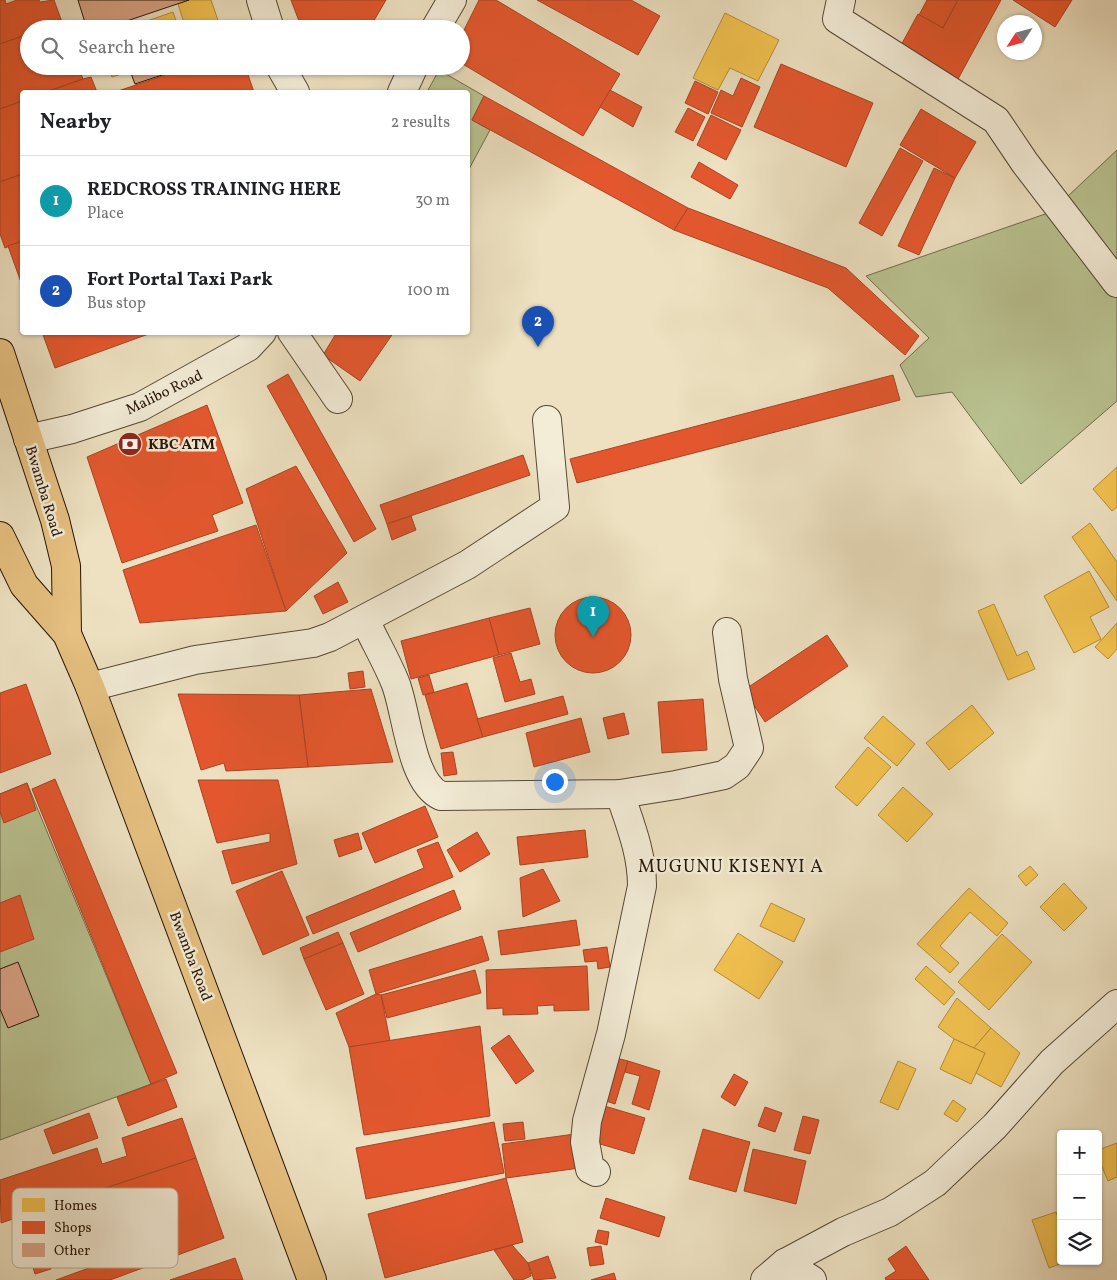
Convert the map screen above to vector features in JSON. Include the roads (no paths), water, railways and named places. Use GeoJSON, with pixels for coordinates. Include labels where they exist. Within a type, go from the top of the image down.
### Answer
{"type":"FeatureCollection","features":[{"type":"Feature","properties":{"kind":"main road","name":"Bwamba Road"},"geometry":{"type":"LineString","coordinates":[[0,352],[55,520],[66,566],[67,634]]}},
{"type":"Feature","properties":{"kind":"main road","name":"Bwamba Road"},"geometry":{"type":"LineString","coordinates":[[3,550],[24,585],[67,634],[90,687],[312,1280]]}},
{"type":"Feature","properties":{"kind":"street"},"geometry":{"type":"LineString","coordinates":[[261,0],[267,20]]}},
{"type":"Feature","properties":{"kind":"street"},"geometry":{"type":"LineString","coordinates":[[440,20],[452,0]]}},
{"type":"Feature","properties":{"kind":"street"},"geometry":{"type":"LineString","coordinates":[[841,0],[837,19],[996,120],[1025,163],[1117,283]]}},
{"type":"Feature","properties":{"kind":"street"},"geometry":{"type":"LineString","coordinates":[[285,75],[294,90]]}},
{"type":"Feature","properties":{"kind":"street"},"geometry":{"type":"LineString","coordinates":[[403,90],[410,75]]}},
{"type":"Feature","properties":{"kind":"street","name":"Malibo Road"},"geometry":{"type":"LineString","coordinates":[[28,439],[72,429],[140,407],[248,347],[259,335]]}},
{"type":"Feature","properties":{"kind":"street"},"geometry":{"type":"LineString","coordinates":[[294,335],[338,399]]}},
{"type":"Feature","properties":{"kind":"street"},"geometry":{"type":"LineString","coordinates":[[90,687],[194,660],[313,643],[364,620],[467,565],[555,506],[556,498],[547,420]]}},
{"type":"Feature","properties":{"kind":"street"},"geometry":{"type":"LineString","coordinates":[[364,620],[395,682],[418,766],[433,792],[441,796],[496,797],[620,794],[676,786],[724,775],[737,766],[749,748],[734,686],[727,632]]}},
{"type":"Feature","properties":{"kind":"street"},"geometry":{"type":"LineString","coordinates":[[596,1172],[590,1169],[588,1162],[585,1142],[587,1122],[611,1034],[642,886],[640,857],[620,794]]}},
{"type":"Feature","properties":{"kind":"street"},"geometry":{"type":"LineString","coordinates":[[775,1272],[843,1232],[890,1212],[934,1183],[995,1126],[1052,1062],[1117,1004]]}},
{"type":"Feature","properties":{"kind":"street"},"geometry":{"type":"LineString","coordinates":[[775,1272],[812,1280]]}},
{"type":"Feature","properties":{"kind":"place","name":"Fort Portal Taxi Park"},"geometry":{"type":"Point","coordinates":[538,347]}},
{"type":"Feature","properties":{"kind":"place","name":"KBC ATM"},"geometry":{"type":"Point","coordinates":[130,444]}},
{"type":"Feature","properties":{"kind":"place","name":"REDCROSS TRAINING HERE"},"geometry":{"type":"Point","coordinates":[593,637]}},
{"type":"Feature","properties":{"kind":"district","name":"MUGUNU KISENYI A"},"geometry":{"type":"Point","coordinates":[731,866]}}]}
